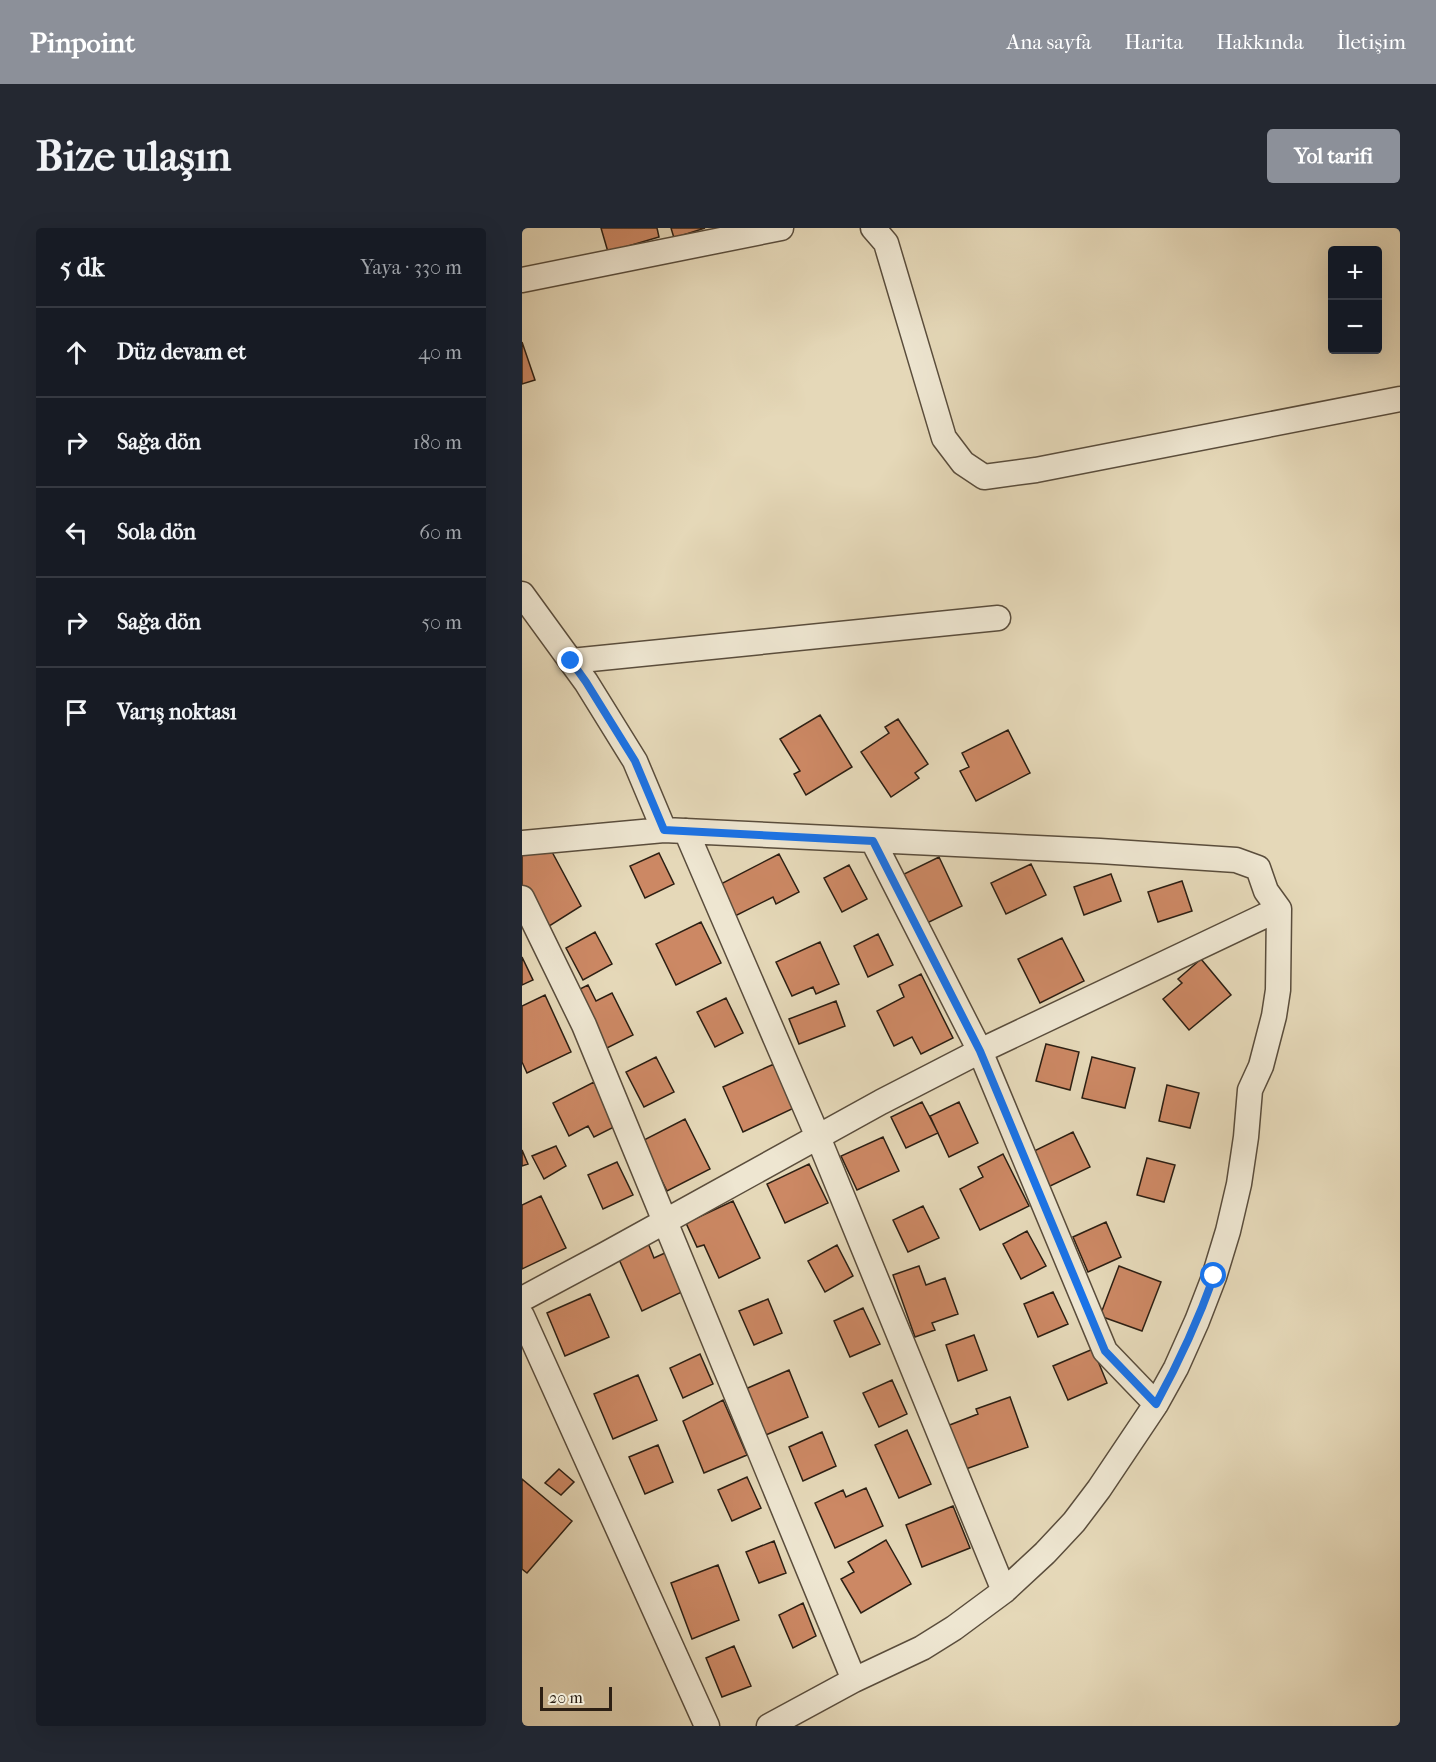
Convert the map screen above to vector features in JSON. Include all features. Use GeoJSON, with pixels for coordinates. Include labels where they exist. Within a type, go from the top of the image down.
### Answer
{"type":"FeatureCollection","features":[{"type":"Feature","properties":{"kind":"street"},"geometry":{"type":"LineString","coordinates":[[522,280],[781,228]]}},
{"type":"Feature","properties":{"kind":"street"},"geometry":{"type":"LineString","coordinates":[[873,228],[886,243],[944,438],[963,463],[984,477],[1036,470],[1400,399]]}},
{"type":"Feature","properties":{"kind":"street"},"geometry":{"type":"LineString","coordinates":[[522,594],[586,682],[675,831],[818,1137],[1004,1591]]}},
{"type":"Feature","properties":{"kind":"street"},"geometry":{"type":"LineString","coordinates":[[571,661],[998,618]]}},
{"type":"Feature","properties":{"kind":"street"},"geometry":{"type":"LineString","coordinates":[[522,843],[675,831],[1236,860],[1258,868],[1266,891],[1279,909],[1278,990],[1274,1016],[1261,1066],[1250,1090],[1239,1184],[1228,1231],[1197,1321],[1176,1368],[1156,1404],[1099,1490],[1074,1522],[1004,1591],[970,1617],[922,1648],[854,1680],[770,1726]]}},
{"type":"Feature","properties":{"kind":"street"},"geometry":{"type":"LineString","coordinates":[[873,841],[980,1051],[1105,1351],[1156,1404]]}},
{"type":"Feature","properties":{"kind":"street"},"geometry":{"type":"LineString","coordinates":[[522,898],[584,1025],[854,1680]]}},
{"type":"Feature","properties":{"kind":"street"},"geometry":{"type":"LineString","coordinates":[[522,1299],[980,1051],[1279,909]]}},
{"type":"Feature","properties":{"kind":"street"},"geometry":{"type":"LineString","coordinates":[[524,1327],[707,1726]]}},
{"type":"Feature","properties":{"kind":"building"},"geometry":{"type":"Polygon","coordinates":[[[601,228],[657,228],[659,237],[608,252],[601,228]]]}},
{"type":"Feature","properties":{"kind":"building"},"geometry":{"type":"Polygon","coordinates":[[[671,228],[705,228],[674,238],[671,228]]]}},
{"type":"Feature","properties":{"kind":"building"},"geometry":{"type":"Polygon","coordinates":[[[522,342],[535,380],[522,384],[522,342]]]}},
{"type":"Feature","properties":{"kind":"building"},"geometry":{"type":"Polygon","coordinates":[[[820,715],[852,767],[806,795],[794,774],[800,771],[780,739],[820,715]]]}},
{"type":"Feature","properties":{"kind":"building"},"geometry":{"type":"Polygon","coordinates":[[[898,719],[928,764],[915,773],[919,778],[891,797],[861,752],[889,733],[885,727],[898,719]]]}},
{"type":"Feature","properties":{"kind":"building"},"geometry":{"type":"Polygon","coordinates":[[[1008,730],[1030,773],[976,801],[960,771],[969,767],[962,753],[1008,730]]]}},
{"type":"Feature","properties":{"kind":"building"},"geometry":{"type":"Polygon","coordinates":[[[551,850],[581,906],[543,930],[522,885],[522,855],[551,850]]]}},
{"type":"Feature","properties":{"kind":"building"},"geometry":{"type":"Polygon","coordinates":[[[659,853],[674,884],[645,898],[630,866],[659,853]]]}},
{"type":"Feature","properties":{"kind":"building"},"geometry":{"type":"Polygon","coordinates":[[[779,854],[799,892],[776,904],[773,897],[731,918],[715,887],[779,854]]]}},
{"type":"Feature","properties":{"kind":"building"},"geometry":{"type":"Polygon","coordinates":[[[939,857],[962,906],[923,925],[900,876],[939,857]]]}},
{"type":"Feature","properties":{"kind":"building"},"geometry":{"type":"Polygon","coordinates":[[[1031,864],[1046,895],[1006,914],[991,883],[1031,864]]]}},
{"type":"Feature","properties":{"kind":"building"},"geometry":{"type":"Polygon","coordinates":[[[849,865],[867,899],[842,912],[824,878],[849,865]]]}},
{"type":"Feature","properties":{"kind":"building"},"geometry":{"type":"Polygon","coordinates":[[[1111,874],[1121,901],[1084,915],[1074,887],[1111,874]]]}},
{"type":"Feature","properties":{"kind":"building"},"geometry":{"type":"Polygon","coordinates":[[[1182,881],[1192,911],[1158,922],[1148,892],[1182,881]]]}},
{"type":"Feature","properties":{"kind":"building"},"geometry":{"type":"Polygon","coordinates":[[[701,922],[721,963],[676,985],[656,944],[701,922]]]}},
{"type":"Feature","properties":{"kind":"building"},"geometry":{"type":"Polygon","coordinates":[[[595,932],[612,964],[583,980],[566,948],[595,932]]]}},
{"type":"Feature","properties":{"kind":"building"},"geometry":{"type":"Polygon","coordinates":[[[878,934],[893,965],[868,977],[854,946],[878,934]]]}},
{"type":"Feature","properties":{"kind":"building"},"geometry":{"type":"Polygon","coordinates":[[[1062,938],[1084,981],[1040,1003],[1018,959],[1062,938]]]}},
{"type":"Feature","properties":{"kind":"building"},"geometry":{"type":"Polygon","coordinates":[[[820,942],[839,984],[816,994],[813,987],[792,996],[776,962],[820,942]]]}},
{"type":"Feature","properties":{"kind":"building"},"geometry":{"type":"Polygon","coordinates":[[[522,957],[533,980],[522,985],[522,957]]]}},
{"type":"Feature","properties":{"kind":"building"},"geometry":{"type":"Polygon","coordinates":[[[1201,959],[1231,995],[1189,1030],[1163,999],[1182,983],[1178,979],[1201,959]]]}},
{"type":"Feature","properties":{"kind":"building"},"geometry":{"type":"Polygon","coordinates":[[[921,974],[953,1038],[921,1054],[912,1037],[894,1046],[877,1011],[904,997],[899,985],[921,974]]]}},
{"type":"Feature","properties":{"kind":"building"},"geometry":{"type":"Polygon","coordinates":[[[588,985],[596,1001],[612,993],[633,1035],[601,1051],[572,993],[588,985]]]}},
{"type":"Feature","properties":{"kind":"building"},"geometry":{"type":"Polygon","coordinates":[[[545,995],[571,1052],[527,1073],[522,1062],[522,1006],[545,995]]]}},
{"type":"Feature","properties":{"kind":"building"},"geometry":{"type":"Polygon","coordinates":[[[726,998],[743,1033],[715,1047],[697,1012],[726,998]]]}},
{"type":"Feature","properties":{"kind":"building"},"geometry":{"type":"Polygon","coordinates":[[[836,1001],[845,1026],[799,1044],[789,1019],[836,1001]]]}},
{"type":"Feature","properties":{"kind":"building"},"geometry":{"type":"Polygon","coordinates":[[[1046,1044],[1079,1052],[1070,1090],[1036,1081],[1046,1044]]]}},
{"type":"Feature","properties":{"kind":"building"},"geometry":{"type":"Polygon","coordinates":[[[656,1057],[674,1092],[644,1107],[626,1072],[656,1057]]]}},
{"type":"Feature","properties":{"kind":"building"},"geometry":{"type":"Polygon","coordinates":[[[1092,1057],[1135,1068],[1125,1108],[1082,1098],[1092,1057]]]}},
{"type":"Feature","properties":{"kind":"building"},"geometry":{"type":"Polygon","coordinates":[[[774,1064],[794,1108],[743,1132],[723,1087],[774,1064]]]}},
{"type":"Feature","properties":{"kind":"building"},"geometry":{"type":"Polygon","coordinates":[[[594,1082],[616,1126],[594,1137],[588,1126],[569,1136],[553,1103],[594,1082]]]}},
{"type":"Feature","properties":{"kind":"building"},"geometry":{"type":"Polygon","coordinates":[[[1167,1085],[1199,1093],[1190,1128],[1159,1121],[1167,1085]]]}},
{"type":"Feature","properties":{"kind":"building"},"geometry":{"type":"Polygon","coordinates":[[[922,1102],[938,1133],[906,1148],[891,1117],[922,1102]]]}},
{"type":"Feature","properties":{"kind":"building"},"geometry":{"type":"Polygon","coordinates":[[[959,1102],[978,1143],[949,1157],[930,1116],[959,1102]]]}},
{"type":"Feature","properties":{"kind":"building"},"geometry":{"type":"Polygon","coordinates":[[[685,1119],[710,1169],[667,1191],[642,1141],[685,1119]]]}},
{"type":"Feature","properties":{"kind":"building"},"geometry":{"type":"Polygon","coordinates":[[[1073,1132],[1090,1167],[1046,1188],[1030,1153],[1073,1132]]]}},
{"type":"Feature","properties":{"kind":"building"},"geometry":{"type":"Polygon","coordinates":[[[883,1137],[899,1171],[857,1190],[841,1156],[883,1137]]]}},
{"type":"Feature","properties":{"kind":"building"},"geometry":{"type":"Polygon","coordinates":[[[556,1146],[566,1166],[544,1179],[532,1156],[556,1146]]]}},
{"type":"Feature","properties":{"kind":"building"},"geometry":{"type":"Polygon","coordinates":[[[522,1150],[528,1164],[522,1166],[522,1150]]]}},
{"type":"Feature","properties":{"kind":"building"},"geometry":{"type":"Polygon","coordinates":[[[1003,1154],[1029,1206],[980,1230],[960,1189],[983,1177],[978,1167],[1003,1154]]]}},
{"type":"Feature","properties":{"kind":"building"},"geometry":{"type":"Polygon","coordinates":[[[1147,1158],[1175,1165],[1164,1202],[1137,1195],[1147,1158]]]}},
{"type":"Feature","properties":{"kind":"building"},"geometry":{"type":"Polygon","coordinates":[[[617,1162],[633,1195],[603,1209],[588,1175],[617,1162]]]}},
{"type":"Feature","properties":{"kind":"building"},"geometry":{"type":"Polygon","coordinates":[[[809,1164],[828,1203],[785,1223],[767,1184],[809,1164]]]}},
{"type":"Feature","properties":{"kind":"building"},"geometry":{"type":"Polygon","coordinates":[[[541,1196],[566,1248],[522,1269],[522,1205],[541,1196]]]}},
{"type":"Feature","properties":{"kind":"building"},"geometry":{"type":"Polygon","coordinates":[[[733,1201],[760,1258],[719,1278],[704,1245],[697,1247],[686,1223],[733,1201]]]}},
{"type":"Feature","properties":{"kind":"building"},"geometry":{"type":"Polygon","coordinates":[[[923,1206],[939,1238],[908,1252],[893,1220],[923,1206]]]}},
{"type":"Feature","properties":{"kind":"building"},"geometry":{"type":"Polygon","coordinates":[[[1106,1222],[1121,1257],[1088,1272],[1073,1237],[1106,1222]]]}},
{"type":"Feature","properties":{"kind":"building"},"geometry":{"type":"Polygon","coordinates":[[[1027,1231],[1046,1266],[1021,1279],[1003,1244],[1027,1231]]]}},
{"type":"Feature","properties":{"kind":"building"},"geometry":{"type":"Polygon","coordinates":[[[648,1243],[654,1258],[667,1252],[684,1291],[642,1311],[618,1257],[648,1243]]]}},
{"type":"Feature","properties":{"kind":"building"},"geometry":{"type":"Polygon","coordinates":[[[837,1245],[853,1276],[825,1292],[808,1261],[837,1245]]]}},
{"type":"Feature","properties":{"kind":"building"},"geometry":{"type":"Polygon","coordinates":[[[919,1266],[926,1285],[945,1278],[958,1314],[932,1323],[935,1330],[915,1337],[893,1275],[919,1266]]]}},
{"type":"Feature","properties":{"kind":"building"},"geometry":{"type":"Polygon","coordinates":[[[1119,1266],[1161,1282],[1142,1331],[1100,1316],[1119,1266]]]}},
{"type":"Feature","properties":{"kind":"building"},"geometry":{"type":"Polygon","coordinates":[[[1053,1292],[1068,1324],[1038,1337],[1024,1304],[1053,1292]]]}},
{"type":"Feature","properties":{"kind":"building"},"geometry":{"type":"Polygon","coordinates":[[[590,1294],[609,1337],[565,1356],[547,1313],[590,1294]]]}},
{"type":"Feature","properties":{"kind":"building"},"geometry":{"type":"Polygon","coordinates":[[[768,1299],[782,1333],[754,1345],[739,1311],[768,1299]]]}},
{"type":"Feature","properties":{"kind":"building"},"geometry":{"type":"Polygon","coordinates":[[[863,1308],[880,1344],[850,1357],[834,1321],[863,1308]]]}},
{"type":"Feature","properties":{"kind":"building"},"geometry":{"type":"Polygon","coordinates":[[[974,1335],[987,1370],[958,1381],[946,1345],[974,1335]]]}},
{"type":"Feature","properties":{"kind":"building"},"geometry":{"type":"Polygon","coordinates":[[[1093,1349],[1107,1383],[1068,1400],[1053,1366],[1093,1349]]]}},
{"type":"Feature","properties":{"kind":"building"},"geometry":{"type":"Polygon","coordinates":[[[700,1354],[713,1384],[683,1398],[670,1368],[700,1354]]]}},
{"type":"Feature","properties":{"kind":"building"},"geometry":{"type":"Polygon","coordinates":[[[789,1370],[808,1417],[761,1437],[741,1391],[789,1370]]]}},
{"type":"Feature","properties":{"kind":"building"},"geometry":{"type":"Polygon","coordinates":[[[638,1375],[657,1420],[613,1439],[594,1394],[638,1375]]]}},
{"type":"Feature","properties":{"kind":"building"},"geometry":{"type":"Polygon","coordinates":[[[892,1380],[907,1414],[879,1427],[863,1393],[892,1380]]]}},
{"type":"Feature","properties":{"kind":"building"},"geometry":{"type":"Polygon","coordinates":[[[1010,1397],[1028,1447],[963,1470],[947,1426],[978,1414],[976,1409],[1010,1397]]]}},
{"type":"Feature","properties":{"kind":"building"},"geometry":{"type":"Polygon","coordinates":[[[723,1400],[747,1455],[704,1473],[683,1421],[723,1400]]]}},
{"type":"Feature","properties":{"kind":"building"},"geometry":{"type":"Polygon","coordinates":[[[907,1430],[931,1484],[899,1498],[875,1445],[907,1430]]]}},
{"type":"Feature","properties":{"kind":"building"},"geometry":{"type":"Polygon","coordinates":[[[822,1432],[836,1466],[803,1481],[789,1447],[822,1432]]]}},
{"type":"Feature","properties":{"kind":"building"},"geometry":{"type":"Polygon","coordinates":[[[658,1445],[673,1482],[645,1494],[629,1457],[658,1445]]]}},
{"type":"Feature","properties":{"kind":"building"},"geometry":{"type":"Polygon","coordinates":[[[559,1469],[574,1482],[561,1495],[545,1483],[559,1469]]]}},
{"type":"Feature","properties":{"kind":"building"},"geometry":{"type":"Polygon","coordinates":[[[747,1477],[761,1508],[732,1521],[718,1490],[747,1477]]]}},
{"type":"Feature","properties":{"kind":"building"},"geometry":{"type":"Polygon","coordinates":[[[522,1479],[572,1521],[527,1573],[522,1569],[522,1479]]]}},
{"type":"Feature","properties":{"kind":"building"},"geometry":{"type":"Polygon","coordinates":[[[866,1488],[883,1526],[835,1548],[815,1503],[843,1490],[846,1497],[866,1488]]]}},
{"type":"Feature","properties":{"kind":"building"},"geometry":{"type":"Polygon","coordinates":[[[953,1506],[970,1548],[922,1567],[906,1525],[953,1506]]]}},
{"type":"Feature","properties":{"kind":"building"},"geometry":{"type":"Polygon","coordinates":[[[886,1540],[911,1584],[861,1613],[841,1579],[854,1572],[848,1562],[886,1540]]]}},
{"type":"Feature","properties":{"kind":"building"},"geometry":{"type":"Polygon","coordinates":[[[774,1541],[786,1573],[759,1583],[746,1552],[774,1541]]]}},
{"type":"Feature","properties":{"kind":"building"},"geometry":{"type":"Polygon","coordinates":[[[718,1565],[739,1620],[692,1639],[671,1583],[718,1565]]]}},
{"type":"Feature","properties":{"kind":"building"},"geometry":{"type":"Polygon","coordinates":[[[803,1603],[816,1636],[793,1648],[779,1615],[803,1603]]]}},
{"type":"Feature","properties":{"kind":"building"},"geometry":{"type":"Polygon","coordinates":[[[734,1646],[751,1686],[722,1697],[706,1658],[734,1646]]]}},
{"type":"Feature","properties":{"kind":"route"},"geometry":{"type":"LineString","coordinates":[[571,661],[635,761],[664,830],[873,841],[980,1051],[1105,1351],[1156,1404],[1176,1368],[1214,1276]]}}]}
